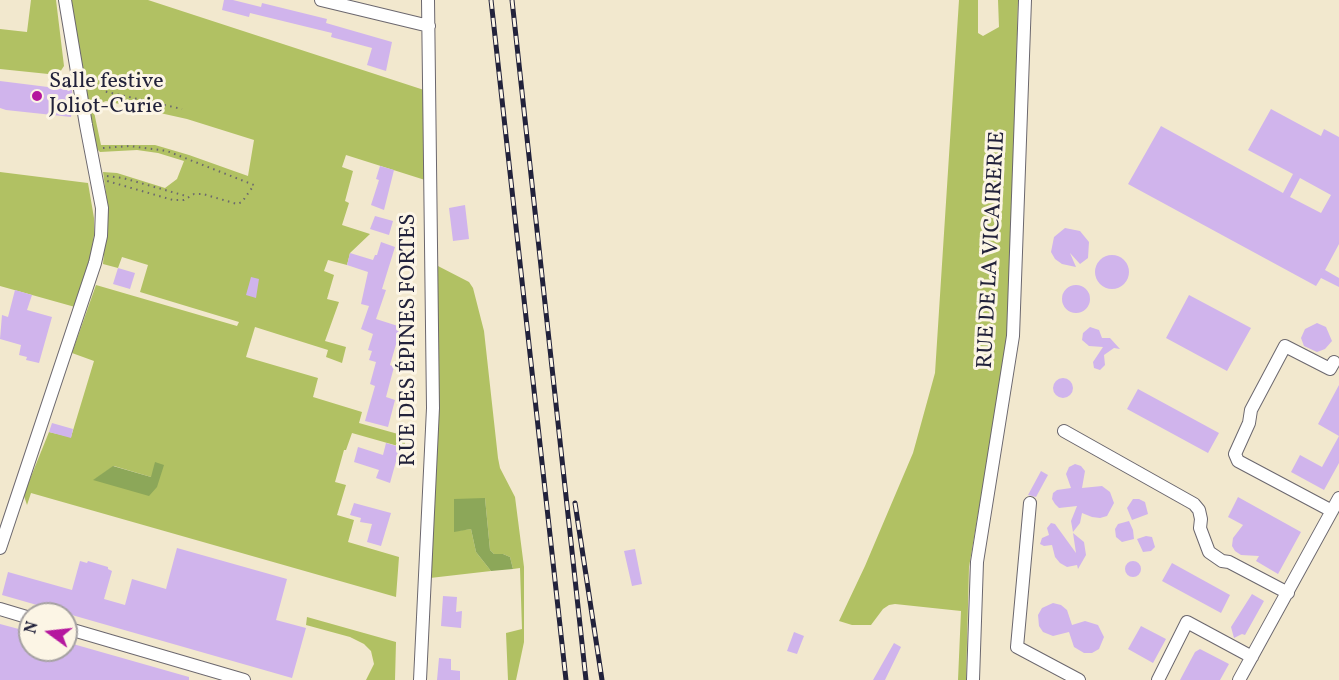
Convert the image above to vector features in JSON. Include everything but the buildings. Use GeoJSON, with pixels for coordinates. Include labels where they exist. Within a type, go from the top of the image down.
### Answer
{"type":"FeatureCollection","features":[{"type":"Feature","properties":{"kind":"street"},"geometry":{"type":"LineString","coordinates":[[0,548],[95,263],[101,236],[102,208],[65,0]]}},
{"type":"Feature","properties":{"kind":"street"},"geometry":{"type":"LineString","coordinates":[[321,0],[429,27]]}},
{"type":"Feature","properties":{"kind":"street","name":"RUE DES ÉPINES FORTES"},"geometry":{"type":"LineString","coordinates":[[420,680],[433,408],[428,0]]}},
{"type":"Feature","properties":{"kind":"street","name":"RUE DE LA VICAIRERIE"},"geometry":{"type":"LineString","coordinates":[[973,680],[977,562],[1013,336],[1025,0]]}},
{"type":"Feature","properties":{"kind":"street"},"geometry":{"type":"LineString","coordinates":[[1332,511],[1238,461],[1235,454],[1249,423],[1251,411],[1285,346],[1330,369],[1335,362]]}},
{"type":"Feature","properties":{"kind":"street"},"geometry":{"type":"LineString","coordinates":[[1064,431],[1194,504],[1199,510],[1200,528],[1209,552],[1222,561],[1229,562],[1288,593]]}},
{"type":"Feature","properties":{"kind":"street"},"geometry":{"type":"LineString","coordinates":[[1239,680],[1339,498]]}},
{"type":"Feature","properties":{"kind":"street"},"geometry":{"type":"LineString","coordinates":[[1030,503],[1017,647],[1079,680]]}},
{"type":"Feature","properties":{"kind":"street"},"geometry":{"type":"LineString","coordinates":[[0,609],[18,614]]}},
{"type":"Feature","properties":{"kind":"street"},"geometry":{"type":"LineString","coordinates":[[1158,680],[1187,622],[1252,657]]}},
{"type":"Feature","properties":{"kind":"street"},"geometry":{"type":"LineString","coordinates":[[78,632],[244,680]]}},
{"type":"Feature","properties":{"kind":"path"},"geometry":{"type":"LineString","coordinates":[[79,81],[86,80],[107,92],[182,109]]}},
{"type":"Feature","properties":{"kind":"path"},"geometry":{"type":"LineString","coordinates":[[90,150],[129,146],[167,151],[254,185],[242,202],[237,204],[203,194],[188,196],[123,178],[96,177]]}},
{"type":"Feature","properties":{"kind":"path"},"geometry":{"type":"LineString","coordinates":[[96,177],[173,200],[184,200],[188,196]]}},
{"type":"Feature","properties":{"kind":"green space"},"geometry":{"type":"Polygon","coordinates":[[[31,0],[56,0],[64,66],[58,75],[0,69],[0,29],[27,32],[31,0]]]}},
{"type":"Feature","properties":{"kind":"green space"},"geometry":{"type":"Polygon","coordinates":[[[70,0],[148,0],[424,90],[425,180],[346,155],[342,167],[353,171],[345,201],[349,203],[342,225],[370,234],[350,253],[347,265],[328,260],[324,271],[334,275],[327,299],[339,302],[325,341],[346,347],[342,363],[326,357],[328,350],[255,327],[246,357],[318,378],[313,397],[362,412],[359,423],[405,436],[405,448],[352,433],[346,450],[344,450],[335,482],[346,485],[337,515],[354,520],[348,542],[399,557],[396,597],[31,493],[27,505],[24,496],[26,489],[49,432],[71,437],[94,361],[72,353],[96,285],[237,326],[239,322],[140,292],[148,265],[122,257],[118,268],[103,264],[108,207],[103,172],[117,173],[165,188],[177,179],[184,161],[158,153],[137,150],[100,152],[93,145],[70,0]],[[106,101],[98,104],[94,112],[101,145],[155,145],[248,176],[254,140],[187,119],[106,101]],[[114,466],[94,480],[151,477],[114,466]]]}},
{"type":"Feature","properties":{"kind":"green space"},"geometry":{"type":"Polygon","coordinates":[[[959,0],[978,0],[978,33],[983,36],[999,27],[998,0],[1018,0],[1008,337],[969,567],[966,680],[958,680],[961,611],[895,604],[883,609],[871,625],[852,625],[839,621],[913,453],[935,373],[959,0]]]}},
{"type":"Feature","properties":{"kind":"green space"},"geometry":{"type":"Polygon","coordinates":[[[0,172],[88,183],[94,218],[94,235],[90,261],[75,307],[0,286],[0,172]]]}},
{"type":"Feature","properties":{"kind":"green space"},"geometry":{"type":"Polygon","coordinates":[[[436,265],[469,282],[473,288],[484,331],[498,458],[500,468],[515,497],[524,567],[524,642],[516,680],[508,680],[506,633],[522,629],[520,568],[513,569],[510,557],[494,554],[490,550],[485,498],[454,531],[471,529],[476,552],[491,571],[430,578],[436,265]]]}},
{"type":"Feature","properties":{"kind":"green space"},"geometry":{"type":"Polygon","coordinates":[[[155,462],[164,465],[157,487],[149,496],[93,480],[113,466],[151,477],[155,462]]]}},
{"type":"Feature","properties":{"kind":"green space"},"geometry":{"type":"Polygon","coordinates":[[[485,498],[490,550],[494,554],[510,557],[513,569],[491,571],[476,552],[471,529],[454,532],[454,499],[485,498]]]}},
{"type":"Feature","properties":{"kind":"green space"},"geometry":{"type":"Polygon","coordinates":[[[307,617],[396,642],[395,680],[366,680],[374,664],[371,651],[364,644],[350,637],[306,625],[307,617]]]}},
{"type":"Feature","properties":{"kind":"railway"},"geometry":{"type":"LineString","coordinates":[[491,0],[566,680]]}},
{"type":"Feature","properties":{"kind":"railway"},"geometry":{"type":"LineString","coordinates":[[512,0],[586,680]]}},
{"type":"Feature","properties":{"kind":"railway"},"geometry":{"type":"LineString","coordinates":[[575,503],[602,680]]}},
{"type":"Feature","properties":{"kind":"place","name":"Salle festive Joliot-Curie"},"geometry":{"type":"Point","coordinates":[37,96]}}]}
